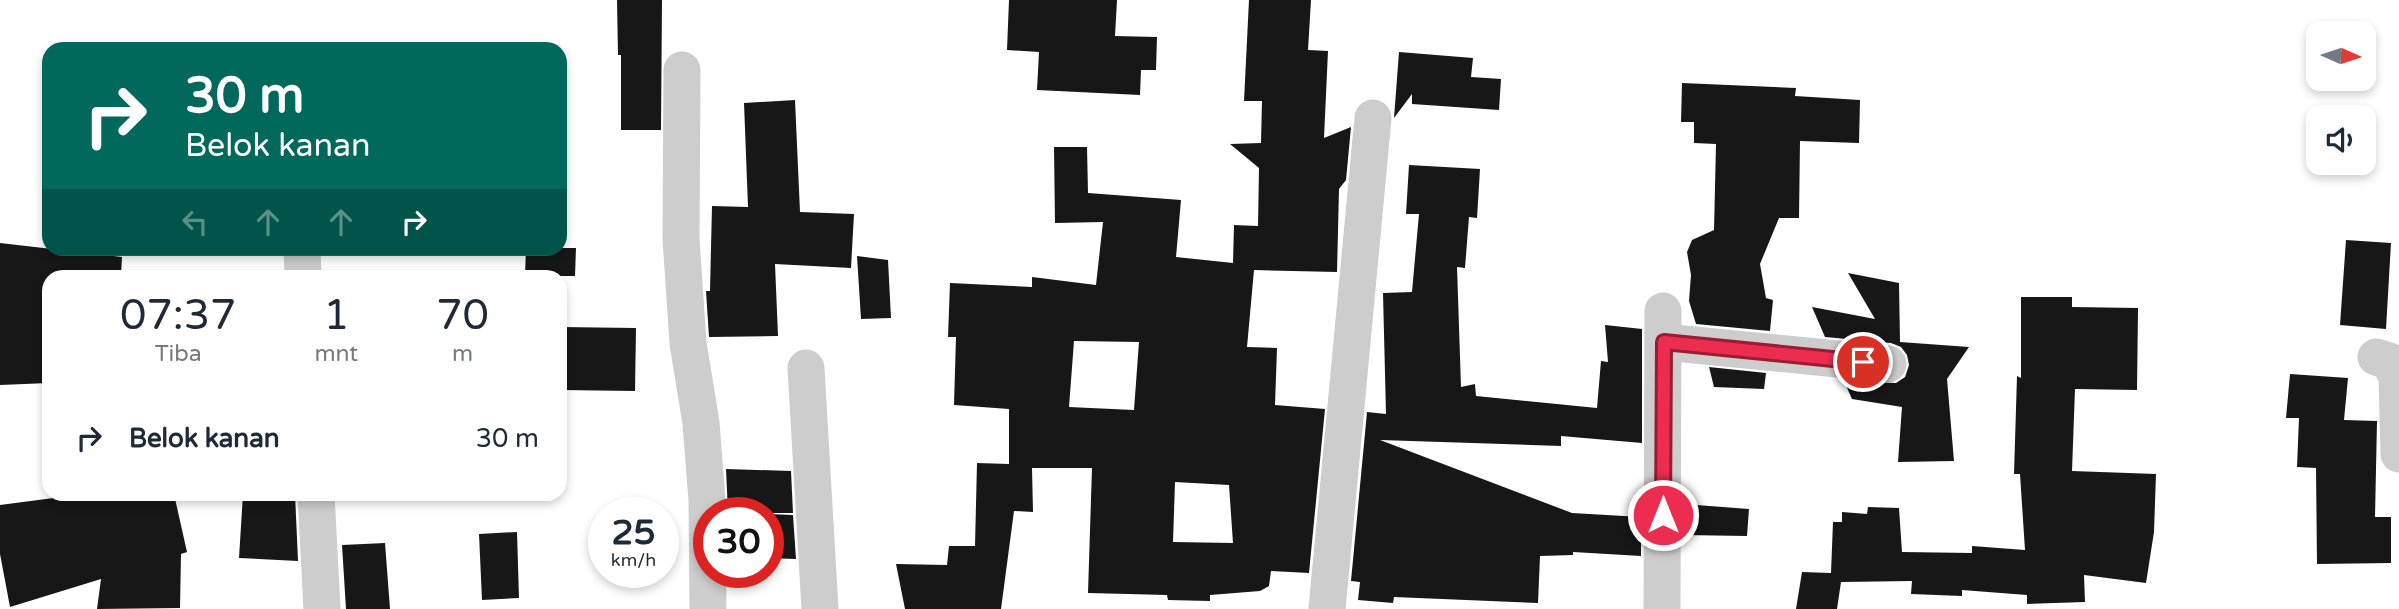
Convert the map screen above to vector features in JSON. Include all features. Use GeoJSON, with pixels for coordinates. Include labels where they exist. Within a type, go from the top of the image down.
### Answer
{"type":"FeatureCollection","features":[{"type":"Feature","properties":{"kind":"street"},"geometry":{"type":"LineString","coordinates":[[682,70],[681,239],[688,343],[701,424],[707,500],[708,609]]}},
{"type":"Feature","properties":{"kind":"street"},"geometry":{"type":"LineString","coordinates":[[1327,609],[1373,118]]}},
{"type":"Feature","properties":{"kind":"street"},"geometry":{"type":"LineString","coordinates":[[1662,609],[1664,327],[1888,364]]}},
{"type":"Feature","properties":{"kind":"street"},"geometry":{"type":"LineString","coordinates":[[2376,357],[2389,361],[2397,377],[2399,454]]}},
{"type":"Feature","properties":{"kind":"street"},"geometry":{"type":"LineString","coordinates":[[806,368],[820,609]]}},
{"type":"Feature","properties":{"kind":"street"},"geometry":{"type":"LineString","coordinates":[[316,501],[322,609]]}},
{"type":"Feature","properties":{"kind":"building"},"geometry":{"type":"Polygon","coordinates":[[[617,0],[662,0],[661,130],[621,130],[621,55],[618,55],[617,0]]]}},
{"type":"Feature","properties":{"kind":"building"},"geometry":{"type":"Polygon","coordinates":[[[1009,0],[1117,0],[1115,36],[1157,37],[1156,70],[1141,70],[1140,95],[1037,90],[1039,52],[1007,50],[1009,0]]]}},
{"type":"Feature","properties":{"kind":"building"},"geometry":{"type":"Polygon","coordinates":[[[1249,0],[1311,0],[1308,50],[1328,51],[1324,138],[1351,127],[1346,180],[1339,189],[1337,272],[1254,270],[1247,347],[1277,348],[1275,405],[1325,409],[1309,573],[1271,571],[1269,586],[1260,591],[1210,595],[1210,601],[1168,600],[1167,595],[1088,593],[1092,468],[1032,468],[1033,512],[1014,511],[1001,609],[905,609],[896,564],[947,565],[949,546],[975,546],[977,463],[1009,464],[1009,409],[954,405],[956,337],[948,337],[950,283],[1032,287],[1032,277],[1096,285],[1103,222],[1055,223],[1054,147],[1087,147],[1088,193],[1181,200],[1176,257],[1233,263],[1234,225],[1258,226],[1259,168],[1230,144],[1261,143],[1262,101],[1244,101],[1249,0]],[[1074,341],[1069,407],[1134,410],[1139,342],[1074,341]],[[1175,482],[1173,542],[1233,543],[1229,485],[1175,482]]]}},
{"type":"Feature","properties":{"kind":"building"},"geometry":{"type":"Polygon","coordinates":[[[1399,52],[1473,58],[1471,77],[1501,79],[1499,110],[1412,104],[1412,94],[1394,118],[1399,52]]]}},
{"type":"Feature","properties":{"kind":"building"},"geometry":{"type":"Polygon","coordinates":[[[1682,83],[1796,88],[1795,96],[1860,100],[1859,143],[1800,141],[1799,218],[1779,218],[1760,264],[1766,298],[1773,300],[1770,331],[1696,324],[1689,301],[1691,275],[1687,252],[1692,240],[1714,230],[1716,144],[1694,143],[1694,122],[1681,122],[1682,83]]]}},
{"type":"Feature","properties":{"kind":"building"},"geometry":{"type":"Polygon","coordinates":[[[795,100],[800,212],[854,214],[851,268],[775,264],[778,336],[709,337],[706,291],[710,291],[712,206],[748,207],[744,103],[795,100]]]}},
{"type":"Feature","properties":{"kind":"building"},"geometry":{"type":"Polygon","coordinates":[[[1409,165],[1480,169],[1477,218],[1469,217],[1465,268],[1457,267],[1461,387],[1475,384],[1476,396],[1597,408],[1601,361],[1608,362],[1605,325],[1642,329],[1642,443],[1561,436],[1561,446],[1380,440],[1572,513],[1641,517],[1641,556],[1573,552],[1573,555],[1540,556],[1538,603],[1394,597],[1393,603],[1358,600],[1360,582],[1351,581],[1367,412],[1386,414],[1383,293],[1412,292],[1419,214],[1406,214],[1409,165]]]}},
{"type":"Feature","properties":{"kind":"building"},"geometry":{"type":"Polygon","coordinates":[[[2346,240],[2391,243],[2386,329],[2340,325],[2346,240]]]}},
{"type":"Feature","properties":{"kind":"building"},"geometry":{"type":"Polygon","coordinates":[[[0,243],[42,248],[42,256],[122,257],[121,270],[42,270],[42,383],[0,385],[0,243]]]}},
{"type":"Feature","properties":{"kind":"building"},"geometry":{"type":"Polygon","coordinates":[[[567,248],[576,248],[575,276],[567,276],[567,270],[525,270],[526,256],[567,256],[567,248]]]}},
{"type":"Feature","properties":{"kind":"building"},"geometry":{"type":"Polygon","coordinates":[[[857,256],[888,260],[891,318],[861,319],[857,256]]]}},
{"type":"Feature","properties":{"kind":"building"},"geometry":{"type":"Polygon","coordinates":[[[1848,273],[1899,283],[1900,342],[1969,347],[1947,379],[1954,461],[1898,462],[1902,407],[1852,399],[1844,381],[1896,383],[1905,377],[1909,365],[1907,355],[1901,347],[1891,343],[1825,337],[1812,307],[1875,319],[1848,273]]]}},
{"type":"Feature","properties":{"kind":"building"},"geometry":{"type":"Polygon","coordinates":[[[2021,297],[2072,297],[2072,307],[2138,308],[2137,390],[2075,389],[2072,471],[2156,474],[2154,532],[2146,583],[2084,575],[2085,602],[2027,604],[2027,595],[1962,590],[1962,596],[1911,594],[1912,581],[1841,582],[1837,609],[1796,609],[1802,572],[1831,573],[1833,522],[1842,522],[1842,512],[1867,514],[1868,507],[1899,508],[1902,552],[1972,553],[1972,546],[2025,550],[2020,474],[2014,474],[2017,376],[2021,378],[2021,297]]]}},
{"type":"Feature","properties":{"kind":"building"},"geometry":{"type":"Polygon","coordinates":[[[567,327],[636,328],[635,391],[567,390],[567,327]]]}},
{"type":"Feature","properties":{"kind":"building"},"geometry":{"type":"Polygon","coordinates":[[[1709,367],[1766,373],[1764,389],[1714,387],[1709,367]]]}},
{"type":"Feature","properties":{"kind":"building"},"geometry":{"type":"Polygon","coordinates":[[[2290,374],[2348,378],[2344,420],[2377,421],[2375,517],[2391,517],[2391,563],[2317,564],[2316,468],[2297,467],[2299,418],[2286,418],[2290,374]]]}},
{"type":"Feature","properties":{"kind":"building"},"geometry":{"type":"Polygon","coordinates":[[[726,469],[791,471],[793,513],[784,513],[784,497],[727,497],[726,469]]]}},
{"type":"Feature","properties":{"kind":"building"},"geometry":{"type":"Polygon","coordinates":[[[42,500],[176,501],[187,552],[181,554],[180,608],[97,609],[101,579],[10,607],[0,554],[0,505],[42,500]]]}},
{"type":"Feature","properties":{"kind":"building"},"geometry":{"type":"Polygon","coordinates":[[[243,501],[295,501],[298,561],[239,558],[243,501]]]}},
{"type":"Feature","properties":{"kind":"building"},"geometry":{"type":"Polygon","coordinates":[[[1683,504],[1749,509],[1747,536],[1683,535],[1683,504]]]}},
{"type":"Feature","properties":{"kind":"building"},"geometry":{"type":"Polygon","coordinates":[[[784,515],[793,515],[796,559],[784,559],[784,515]]]}},
{"type":"Feature","properties":{"kind":"building"},"geometry":{"type":"Polygon","coordinates":[[[517,532],[519,598],[482,600],[479,534],[517,532]]]}},
{"type":"Feature","properties":{"kind":"building"},"geometry":{"type":"Polygon","coordinates":[[[385,543],[390,609],[346,609],[342,545],[385,543]]]}},
{"type":"Feature","properties":{"kind":"route"},"geometry":{"type":"LineString","coordinates":[[1663,515],[1664,342],[1863,362]]}}]}
